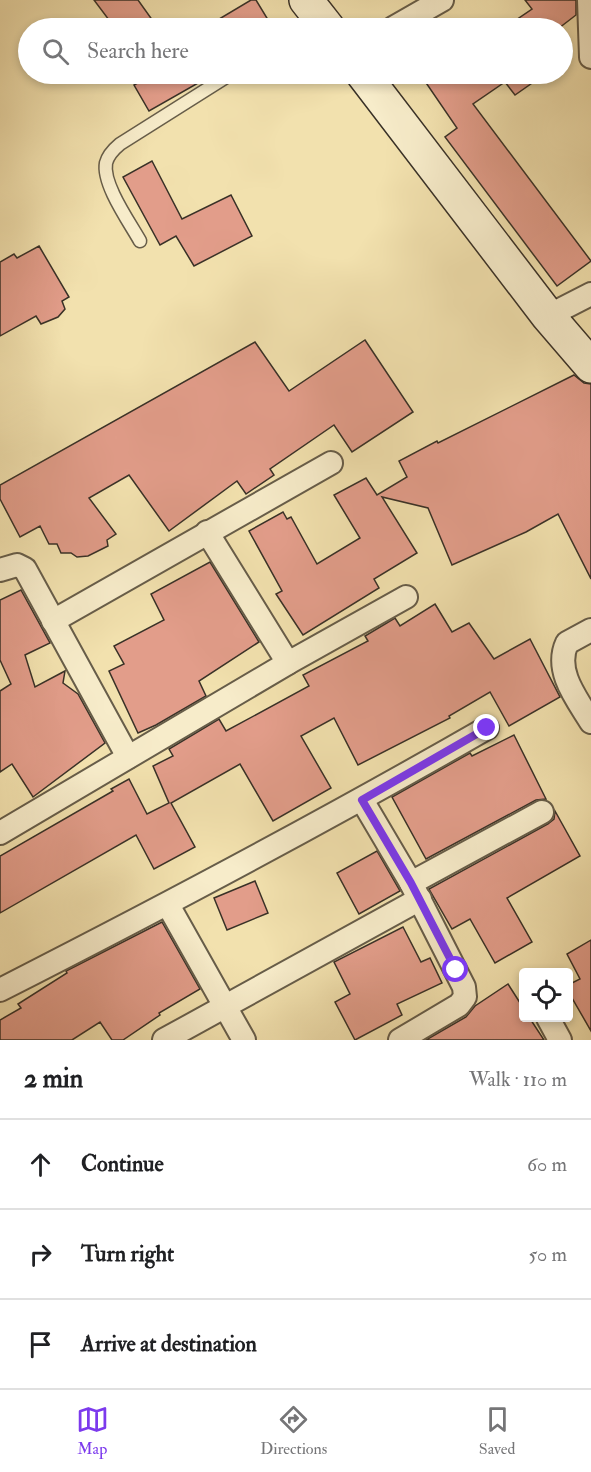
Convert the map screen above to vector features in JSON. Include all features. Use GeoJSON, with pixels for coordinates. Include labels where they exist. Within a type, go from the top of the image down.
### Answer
{"type":"FeatureCollection","features":[{"type":"Feature","properties":{"kind":"main road"},"geometry":{"type":"LineString","coordinates":[[371,84],[548,316],[591,366]]}},
{"type":"Feature","properties":{"kind":"street"},"geometry":{"type":"LineString","coordinates":[[410,18],[442,0]]}},
{"type":"Feature","properties":{"kind":"street"},"geometry":{"type":"LineString","coordinates":[[589,0],[591,57]]}},
{"type":"Feature","properties":{"kind":"street"},"geometry":{"type":"LineString","coordinates":[[548,316],[591,294]]}},
{"type":"Feature","properties":{"kind":"street"},"geometry":{"type":"LineString","coordinates":[[54,621],[331,463]]}},
{"type":"Feature","properties":{"kind":"street"},"geometry":{"type":"LineString","coordinates":[[207,532],[288,663]]}},
{"type":"Feature","properties":{"kind":"street"},"geometry":{"type":"LineString","coordinates":[[0,570],[17,565],[25,569],[128,757]]}},
{"type":"Feature","properties":{"kind":"street"},"geometry":{"type":"LineString","coordinates":[[0,833],[288,663],[406,597]]}},
{"type":"Feature","properties":{"kind":"street"},"geometry":{"type":"LineString","coordinates":[[591,630],[567,643],[564,650],[565,678],[591,722]]}},
{"type":"Feature","properties":{"kind":"street"},"geometry":{"type":"LineString","coordinates":[[0,990],[168,905],[362,800],[487,728]]}},
{"type":"Feature","properties":{"kind":"street"},"geometry":{"type":"LineString","coordinates":[[362,800],[415,891],[464,987],[465,997],[459,1005],[400,1040]]}},
{"type":"Feature","properties":{"kind":"street"},"geometry":{"type":"LineString","coordinates":[[164,1040],[225,1006],[542,812]]}},
{"type":"Feature","properties":{"kind":"street"},"geometry":{"type":"LineString","coordinates":[[168,905],[244,1040]]}},
{"type":"Feature","properties":{"kind":"street"},"geometry":{"type":"LineString","coordinates":[[551,1022],[560,1040]]}},
{"type":"Feature","properties":{"kind":"lane"},"geometry":{"type":"LineString","coordinates":[[140,241],[107,178],[106,163],[109,156],[120,144],[215,84]]}},
{"type":"Feature","properties":{"kind":"building"},"geometry":{"type":"Polygon","coordinates":[[[94,0],[138,0],[151,18],[108,18],[94,0]]]}},
{"type":"Feature","properties":{"kind":"building"},"geometry":{"type":"Polygon","coordinates":[[[251,0],[256,0],[267,18],[221,18],[251,0]]]}},
{"type":"Feature","properties":{"kind":"building"},"geometry":{"type":"Polygon","coordinates":[[[525,0],[576,0],[576,15],[572,18],[519,18],[532,9],[525,0]]]}},
{"type":"Feature","properties":{"kind":"building"},"geometry":{"type":"Polygon","coordinates":[[[136,84],[196,84],[149,111],[134,85],[136,84]]]}},
{"type":"Feature","properties":{"kind":"building"},"geometry":{"type":"Polygon","coordinates":[[[427,84],[502,84],[473,104],[591,261],[557,286],[445,137],[457,128],[427,84]]]}},
{"type":"Feature","properties":{"kind":"building"},"geometry":{"type":"Polygon","coordinates":[[[507,84],[531,84],[515,95],[507,84]]]}},
{"type":"Feature","properties":{"kind":"building"},"geometry":{"type":"Polygon","coordinates":[[[152,161],[182,219],[231,195],[252,236],[194,266],[176,236],[160,245],[123,177],[152,161]]]}},
{"type":"Feature","properties":{"kind":"building"},"geometry":{"type":"Polygon","coordinates":[[[39,246],[69,297],[62,301],[65,309],[58,317],[41,324],[36,316],[0,336],[0,262],[14,254],[17,258],[39,246]]]}},
{"type":"Feature","properties":{"kind":"building"},"geometry":{"type":"Polygon","coordinates":[[[365,340],[413,412],[352,452],[334,425],[270,469],[274,475],[246,494],[237,481],[169,531],[129,475],[89,498],[116,534],[107,540],[108,546],[88,556],[77,557],[71,553],[61,553],[57,544],[49,544],[40,526],[20,537],[0,499],[0,485],[255,342],[289,391],[365,340]]]}},
{"type":"Feature","properties":{"kind":"building"},"geometry":{"type":"Polygon","coordinates":[[[574,375],[584,383],[591,384],[591,579],[558,514],[526,532],[452,565],[428,508],[382,497],[417,553],[374,579],[379,588],[303,635],[276,594],[282,591],[249,531],[283,512],[287,519],[291,517],[317,564],[360,538],[334,495],[366,478],[377,495],[407,477],[399,461],[574,375]]]}},
{"type":"Feature","properties":{"kind":"building"},"geometry":{"type":"Polygon","coordinates":[[[210,562],[259,642],[199,681],[206,696],[138,733],[109,671],[124,664],[114,646],[164,620],[151,594],[210,562]]]}},
{"type":"Feature","properties":{"kind":"building"},"geometry":{"type":"Polygon","coordinates":[[[21,590],[50,643],[25,655],[35,687],[65,671],[63,683],[78,694],[105,743],[33,797],[12,764],[0,772],[0,691],[11,684],[0,660],[0,600],[21,590]]]}},
{"type":"Feature","properties":{"kind":"building"},"geometry":{"type":"Polygon","coordinates":[[[435,604],[452,632],[469,623],[494,659],[530,639],[560,697],[509,726],[490,692],[449,716],[450,718],[358,765],[334,718],[301,736],[331,788],[273,821],[240,764],[171,803],[195,847],[154,869],[136,835],[0,913],[0,856],[113,791],[111,789],[129,779],[147,814],[169,803],[153,766],[173,756],[169,749],[219,719],[226,731],[309,686],[303,675],[368,641],[365,636],[395,618],[400,626],[435,604]]]}},
{"type":"Feature","properties":{"kind":"building"},"geometry":{"type":"Polygon","coordinates":[[[514,735],[546,799],[536,800],[426,859],[392,797],[470,753],[472,756],[514,735]]]}},
{"type":"Feature","properties":{"kind":"building"},"geometry":{"type":"Polygon","coordinates":[[[555,811],[580,856],[507,898],[532,942],[495,963],[470,919],[452,929],[429,889],[548,824],[554,819],[555,811]]]}},
{"type":"Feature","properties":{"kind":"building"},"geometry":{"type":"Polygon","coordinates":[[[377,851],[400,891],[359,914],[337,873],[377,851]]]}},
{"type":"Feature","properties":{"kind":"building"},"geometry":{"type":"Polygon","coordinates":[[[255,881],[268,913],[227,930],[214,898],[255,881]]]}},
{"type":"Feature","properties":{"kind":"building"},"geometry":{"type":"Polygon","coordinates":[[[162,922],[200,989],[159,1013],[160,1015],[123,1040],[112,1040],[100,1022],[72,1040],[0,1040],[0,1020],[21,1008],[18,1004],[67,973],[66,971],[162,922]]]}},
{"type":"Feature","properties":{"kind":"building"},"geometry":{"type":"Polygon","coordinates":[[[403,927],[421,962],[430,958],[442,983],[397,1004],[402,1015],[355,1040],[335,1002],[350,994],[334,962],[403,927]]]}},
{"type":"Feature","properties":{"kind":"building"},"geometry":{"type":"Polygon","coordinates":[[[591,940],[591,1031],[573,1000],[573,982],[580,979],[567,954],[591,940]]]}},
{"type":"Feature","properties":{"kind":"building"},"geometry":{"type":"Polygon","coordinates":[[[508,984],[519,1001],[519,1022],[532,1022],[544,1040],[426,1040],[466,1017],[475,1006],[508,984]]]}},
{"type":"Feature","properties":{"kind":"route"},"geometry":{"type":"LineString","coordinates":[[456,970],[411,883],[362,800],[487,728]]}}]}
